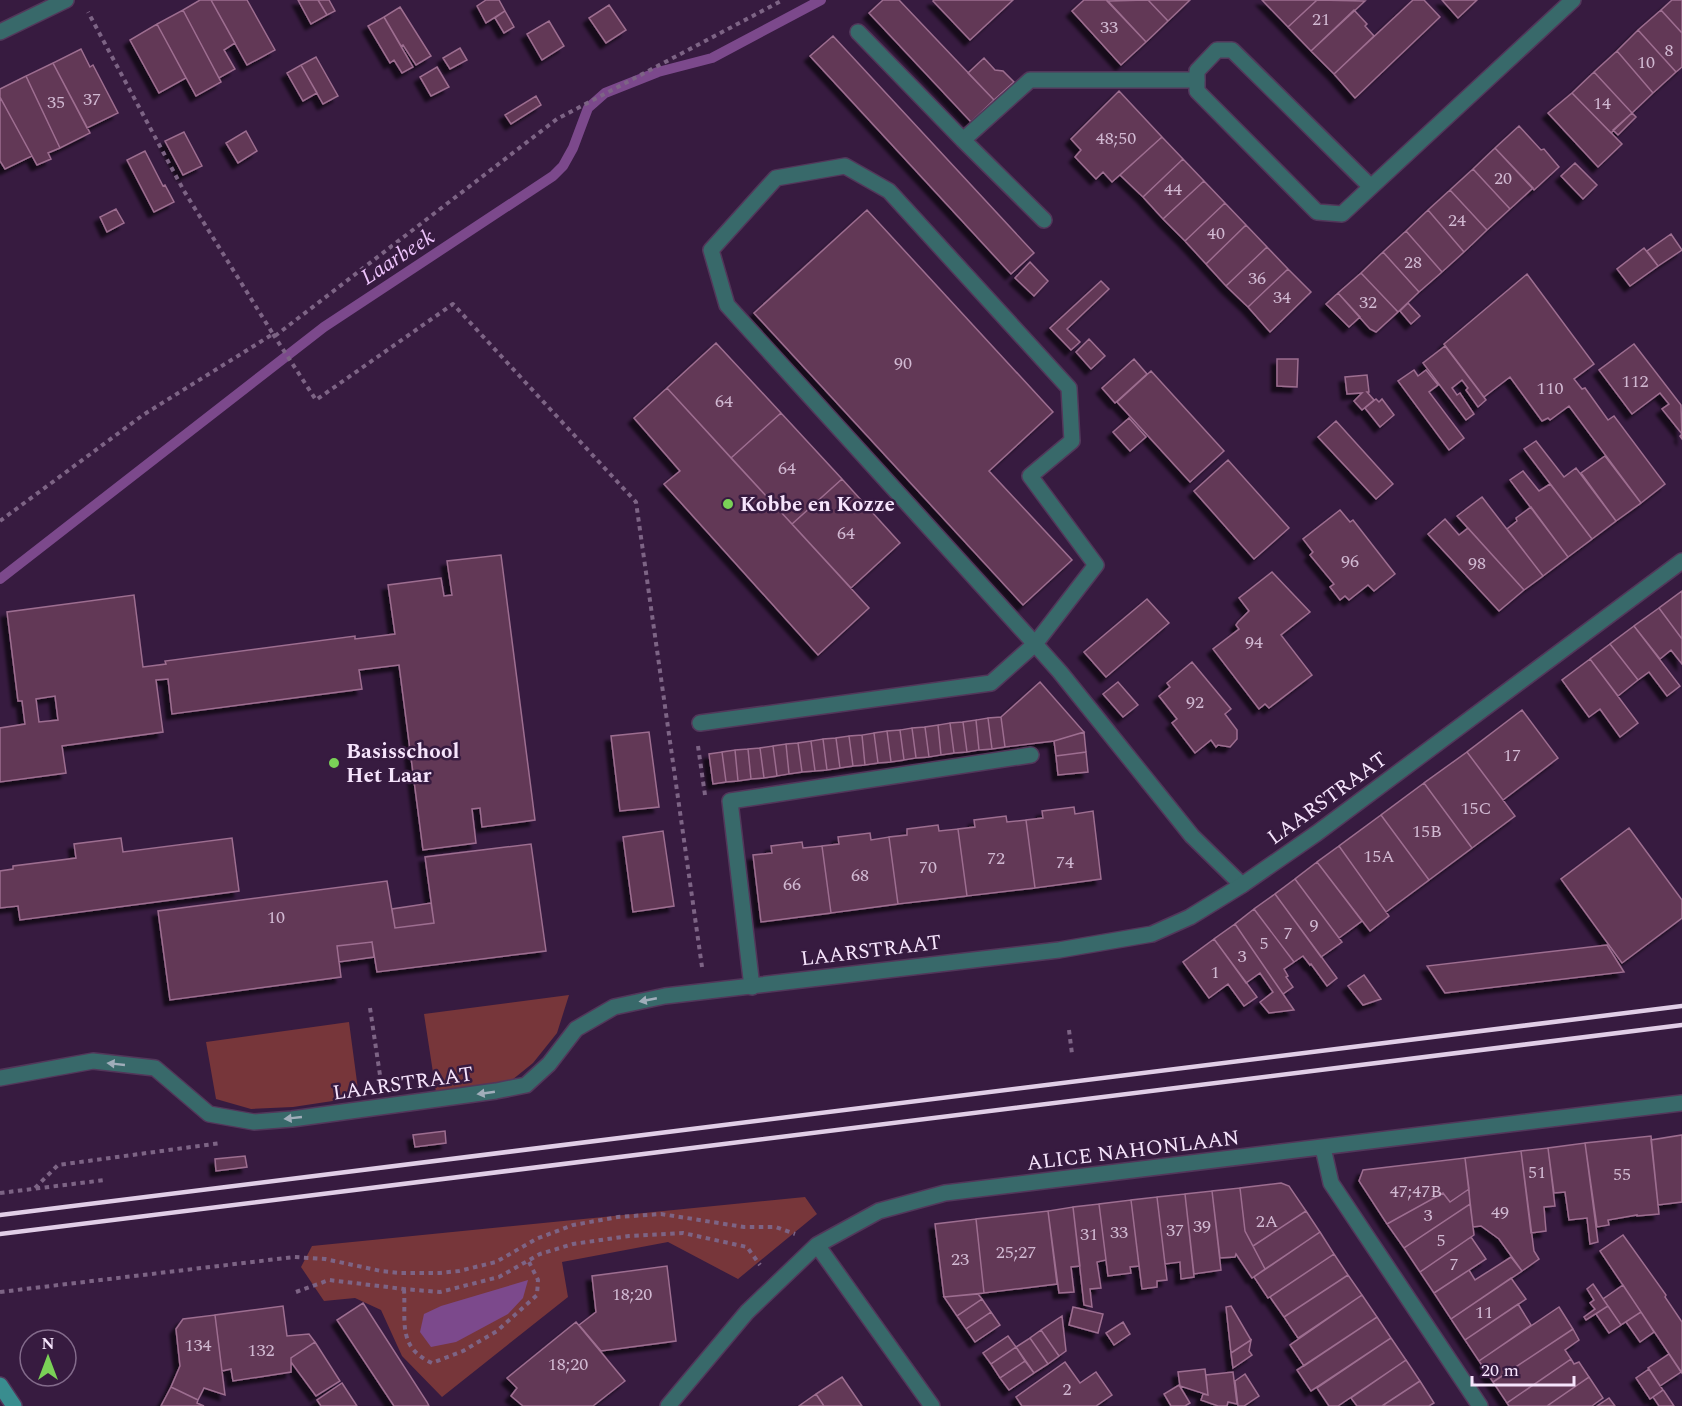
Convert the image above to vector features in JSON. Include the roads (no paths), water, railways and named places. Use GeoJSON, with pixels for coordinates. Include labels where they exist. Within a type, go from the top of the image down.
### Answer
{"type":"FeatureCollection","features":[{"type":"Feature","properties":{"kind":"street"},"geometry":{"type":"LineString","coordinates":[[0,33],[66,0]]}},
{"type":"Feature","properties":{"kind":"street"},"geometry":{"type":"LineString","coordinates":[[1371,187],[1232,50],[1217,50],[1197,71],[1197,91],[1317,212],[1342,214],[1573,0]]}},
{"type":"Feature","properties":{"kind":"street"},"geometry":{"type":"LineString","coordinates":[[858,32],[1044,220]]}},
{"type":"Feature","properties":{"kind":"street"},"geometry":{"type":"LineString","coordinates":[[963,140],[1030,80],[1197,80]]}},
{"type":"Feature","properties":{"kind":"street"},"geometry":{"type":"LineString","coordinates":[[700,723],[991,683],[1035,644],[1096,565],[1030,476],[1072,441],[1069,388],[889,191],[845,166],[776,178],[711,250],[727,305],[1035,644],[1060,672],[1192,836],[1242,885]]}},
{"type":"Feature","properties":{"kind":"street","name":"LAARSTRAAT"},"geometry":{"type":"LineString","coordinates":[[0,1078],[93,1061],[155,1068],[209,1114],[254,1122],[292,1119],[526,1085],[549,1064],[576,1029],[614,1007],[665,996],[1059,950],[1152,934],[1190,917],[1242,885],[1325,827],[1682,561]]}},
{"type":"Feature","properties":{"kind":"street"},"geometry":{"type":"LineString","coordinates":[[752,987],[730,801],[1031,755]]}},
{"type":"Feature","properties":{"kind":"street","name":"ALICE NAHONLAAN"},"geometry":{"type":"LineString","coordinates":[[668,1406],[747,1312],[817,1245],[879,1211],[945,1193],[1682,1103]]}},
{"type":"Feature","properties":{"kind":"street"},"geometry":{"type":"LineString","coordinates":[[1323,1148],[1331,1183],[1480,1406]]}},
{"type":"Feature","properties":{"kind":"street"},"geometry":{"type":"LineString","coordinates":[[817,1245],[932,1406]]}},
{"type":"Feature","properties":{"kind":"street"},"geometry":{"type":"LineString","coordinates":[[0,1385],[14,1406]]}},
{"type":"Feature","properties":{"kind":"waterway","name":"Laarbeek"},"geometry":{"type":"LineString","coordinates":[[0,579],[324,327],[553,176],[563,166],[573,148],[588,108],[605,93],[658,72],[712,58],[821,0]]}},
{"type":"Feature","properties":{"kind":"railway"},"geometry":{"type":"LineString","coordinates":[[0,1215],[1682,1006]]}},
{"type":"Feature","properties":{"kind":"railway"},"geometry":{"type":"LineString","coordinates":[[0,1234],[1682,1025]]}},
{"type":"Feature","properties":{"kind":"place","name":"Kobbe en Kozze"},"geometry":{"type":"Point","coordinates":[728,504]}},
{"type":"Feature","properties":{"kind":"place","name":"Basisschool Het Laar"},"geometry":{"type":"Point","coordinates":[334,763]}}]}
